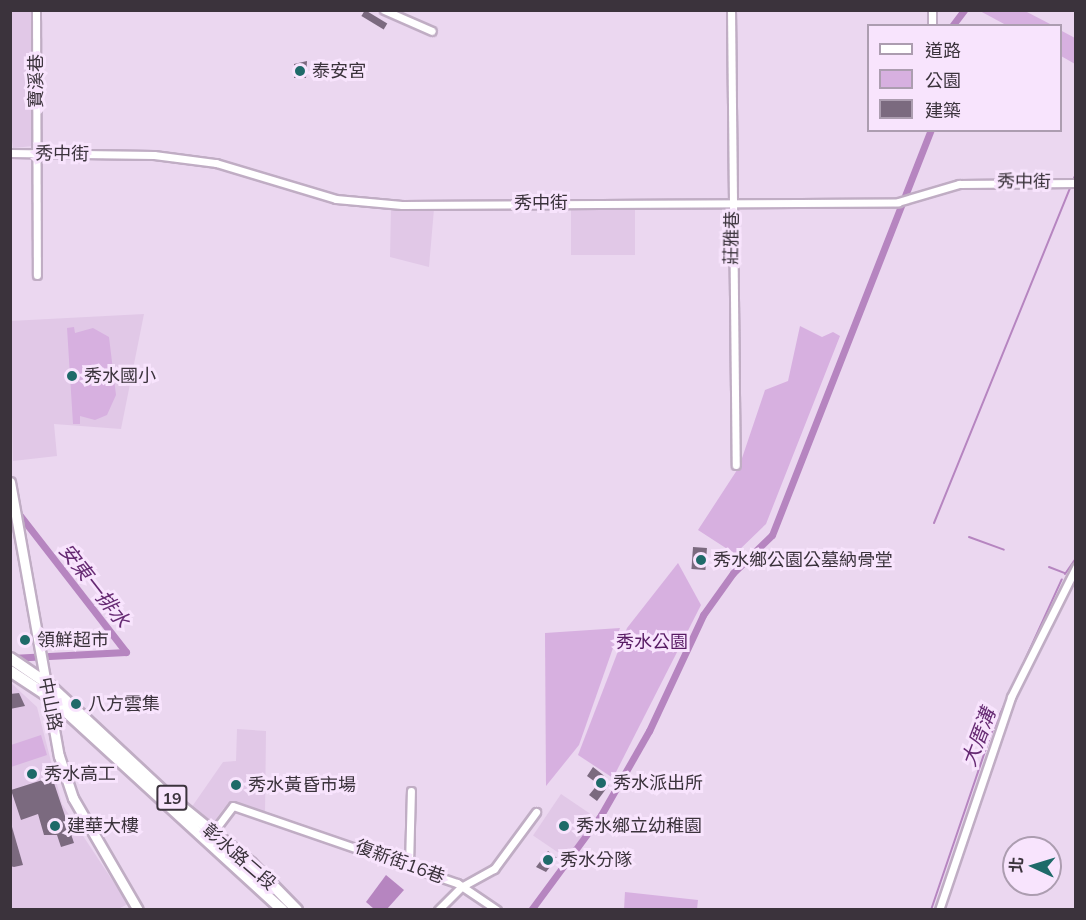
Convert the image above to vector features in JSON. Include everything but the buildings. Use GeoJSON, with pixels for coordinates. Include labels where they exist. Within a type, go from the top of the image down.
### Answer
{"type":"FeatureCollection","features":[{"type":"Feature","properties":{"kind":"main road","name":"19"},"geometry":{"type":"LineString","coordinates":[[10,658],[22,669],[48,684]]}},
{"type":"Feature","properties":{"kind":"main road","name":"19"},"geometry":{"type":"LineString","coordinates":[[10,670],[51,698]]}},
{"type":"Feature","properties":{"kind":"main road","name":"彰水路二段"},"geometry":{"type":"LineString","coordinates":[[48,684],[164,799]]}},
{"type":"Feature","properties":{"kind":"main road","name":"彰水路二段"},"geometry":{"type":"LineString","coordinates":[[51,698],[209,838],[282,909]]}},
{"type":"Feature","properties":{"kind":"main road","name":"彰水路二段"},"geometry":{"type":"LineString","coordinates":[[209,838],[251,863],[297,909]]}},
{"type":"Feature","properties":{"kind":"street","name":"寶溪巷"},"geometry":{"type":"LineString","coordinates":[[36,10],[37,275]]}},
{"type":"Feature","properties":{"kind":"street"},"geometry":{"type":"LineString","coordinates":[[384,10],[432,31]]}},
{"type":"Feature","properties":{"kind":"street","name":"莊雅巷"},"geometry":{"type":"LineString","coordinates":[[731,10],[736,465]]}},
{"type":"Feature","properties":{"kind":"street","name":"秀中街"},"geometry":{"type":"LineString","coordinates":[[10,153],[154,155],[216,163],[336,199],[402,205],[898,202],[958,184],[1076,183]]}},
{"type":"Feature","properties":{"kind":"street","name":"中山路"},"geometry":{"type":"LineString","coordinates":[[10,482],[36,642],[51,698],[59,756],[73,798],[136,909]]}},
{"type":"Feature","properties":{"kind":"street"},"geometry":{"type":"LineString","coordinates":[[939,909],[1011,697],[1076,567]]}},
{"type":"Feature","properties":{"kind":"street"},"geometry":{"type":"LineString","coordinates":[[409,865],[411,791]]}},
{"type":"Feature","properties":{"kind":"street","name":"復新街16巷"},"geometry":{"type":"LineString","coordinates":[[209,838],[233,806],[409,865],[461,887],[497,909]]}},
{"type":"Feature","properties":{"kind":"street"},"geometry":{"type":"LineString","coordinates":[[438,909],[461,887],[494,869],[536,812]]}},
{"type":"Feature","properties":{"kind":"shaded area"},"geometry":{"type":"Polygon","coordinates":[[[10,11],[31,11],[33,146],[13,148],[11,133],[10,11]]]}},
{"type":"Feature","properties":{"kind":"shaded area"},"geometry":{"type":"Polygon","coordinates":[[[571,206],[635,206],[635,255],[571,255],[571,206]]]}},
{"type":"Feature","properties":{"kind":"shaded area"},"geometry":{"type":"Polygon","coordinates":[[[391,208],[434,209],[429,267],[390,257],[391,208]]]}},
{"type":"Feature","properties":{"kind":"shaded area","name":"秀水國小"},"geometry":{"type":"Polygon","coordinates":[[[144,314],[121,429],[54,424],[57,456],[13,461],[10,321],[144,314]]]}},
{"type":"Feature","properties":{"kind":"shaded area","name":"秀水高工"},"geometry":{"type":"Polygon","coordinates":[[[10,682],[37,707],[62,804],[128,904],[118,909],[11,909],[10,682]]]}},
{"type":"Feature","properties":{"kind":"shaded area","name":"秀水黃昏市場"},"geometry":{"type":"Polygon","coordinates":[[[237,729],[266,731],[265,816],[224,808],[209,829],[189,811],[223,762],[236,761],[237,729]]]}},
{"type":"Feature","properties":{"kind":"shaded area","name":"秀水鄉立幼稚園"},"geometry":{"type":"Polygon","coordinates":[[[561,794],[595,817],[567,858],[533,835],[561,794]]]}},
{"type":"Feature","properties":{"kind":"shaded area"},"geometry":{"type":"Polygon","coordinates":[[[386,875],[404,890],[387,909],[374,909],[366,902],[386,875]]]}},
{"type":"Feature","properties":{"kind":"green space"},"geometry":{"type":"Polygon","coordinates":[[[980,11],[1025,11],[1050,24],[1004,24],[980,11]]]}},
{"type":"Feature","properties":{"kind":"green space"},"geometry":{"type":"Polygon","coordinates":[[[1062,31],[1075,38],[1075,64],[1062,57],[1062,31]]]}},
{"type":"Feature","properties":{"kind":"green space"},"geometry":{"type":"Polygon","coordinates":[[[800,326],[822,337],[833,332],[840,336],[766,524],[735,554],[698,530],[739,467],[765,390],[788,381],[800,326]]]}},
{"type":"Feature","properties":{"kind":"green space"},"geometry":{"type":"Polygon","coordinates":[[[74,327],[75,333],[93,328],[109,337],[116,395],[107,415],[95,420],[80,416],[80,424],[73,424],[67,328],[74,327]]]}},
{"type":"Feature","properties":{"kind":"green space","name":"秀水公園"},"geometry":{"type":"Polygon","coordinates":[[[678,563],[701,605],[613,778],[578,755],[627,628],[678,563]]]}},
{"type":"Feature","properties":{"kind":"green space"},"geometry":{"type":"Polygon","coordinates":[[[620,628],[579,745],[546,786],[545,633],[620,628]]]}},
{"type":"Feature","properties":{"kind":"green space"},"geometry":{"type":"Polygon","coordinates":[[[41,735],[47,755],[11,767],[11,745],[41,735]]]}},
{"type":"Feature","properties":{"kind":"green space"},"geometry":{"type":"Polygon","coordinates":[[[625,892],[698,900],[697,909],[624,909],[625,892]]]}},
{"type":"Feature","properties":{"kind":"waterway"},"geometry":{"type":"LineString","coordinates":[[954,24],[964,10]]}},
{"type":"Feature","properties":{"kind":"waterway"},"geometry":{"type":"LineString","coordinates":[[531,910],[601,815],[649,731],[703,615],[733,573],[772,535],[930,132]]}},
{"type":"Feature","properties":{"kind":"waterway"},"geometry":{"type":"LineString","coordinates":[[1074,178],[1076,174]]}},
{"type":"Feature","properties":{"kind":"waterway"},"geometry":{"type":"LineString","coordinates":[[934,523],[1070,188]]}},
{"type":"Feature","properties":{"kind":"waterway","name":"安東一排水"},"geometry":{"type":"LineString","coordinates":[[11,658],[126,652],[16,510]]}},
{"type":"Feature","properties":{"kind":"waterway"},"geometry":{"type":"LineString","coordinates":[[969,537],[1004,550]]}},
{"type":"Feature","properties":{"kind":"waterway","name":"大厝溝"},"geometry":{"type":"LineString","coordinates":[[1065,574],[1076,558]]}},
{"type":"Feature","properties":{"kind":"waterway"},"geometry":{"type":"LineString","coordinates":[[1049,567],[1065,573]]}},
{"type":"Feature","properties":{"kind":"waterway","name":"大厝溝"},"geometry":{"type":"LineString","coordinates":[[931,910],[991,734],[1062,579]]}},
{"type":"Feature","properties":{"kind":"place","name":"泰安宮"},"geometry":{"type":"Point","coordinates":[300,71]}},
{"type":"Feature","properties":{"kind":"place","name":"秀水國小"},"geometry":{"type":"Point","coordinates":[72,376]}},
{"type":"Feature","properties":{"kind":"place","name":"秀水鄉公園公墓納骨堂"},"geometry":{"type":"Point","coordinates":[701,560]}},
{"type":"Feature","properties":{"kind":"place","name":"領鮮超市"},"geometry":{"type":"Point","coordinates":[25,640]}},
{"type":"Feature","properties":{"kind":"place","name":"八方雲集"},"geometry":{"type":"Point","coordinates":[76,704]}},
{"type":"Feature","properties":{"kind":"place","name":"秀水高工"},"geometry":{"type":"Point","coordinates":[32,774]}},
{"type":"Feature","properties":{"kind":"place","name":"秀水派出所"},"geometry":{"type":"Point","coordinates":[601,783]}},
{"type":"Feature","properties":{"kind":"place","name":"秀水黃昏市場"},"geometry":{"type":"Point","coordinates":[236,785]}},
{"type":"Feature","properties":{"kind":"place","name":"建華大樓"},"geometry":{"type":"Point","coordinates":[55,826]}},
{"type":"Feature","properties":{"kind":"place","name":"秀水鄉立幼稚園"},"geometry":{"type":"Point","coordinates":[564,826]}},
{"type":"Feature","properties":{"kind":"place","name":"秀水分隊"},"geometry":{"type":"Point","coordinates":[548,860]}}]}
